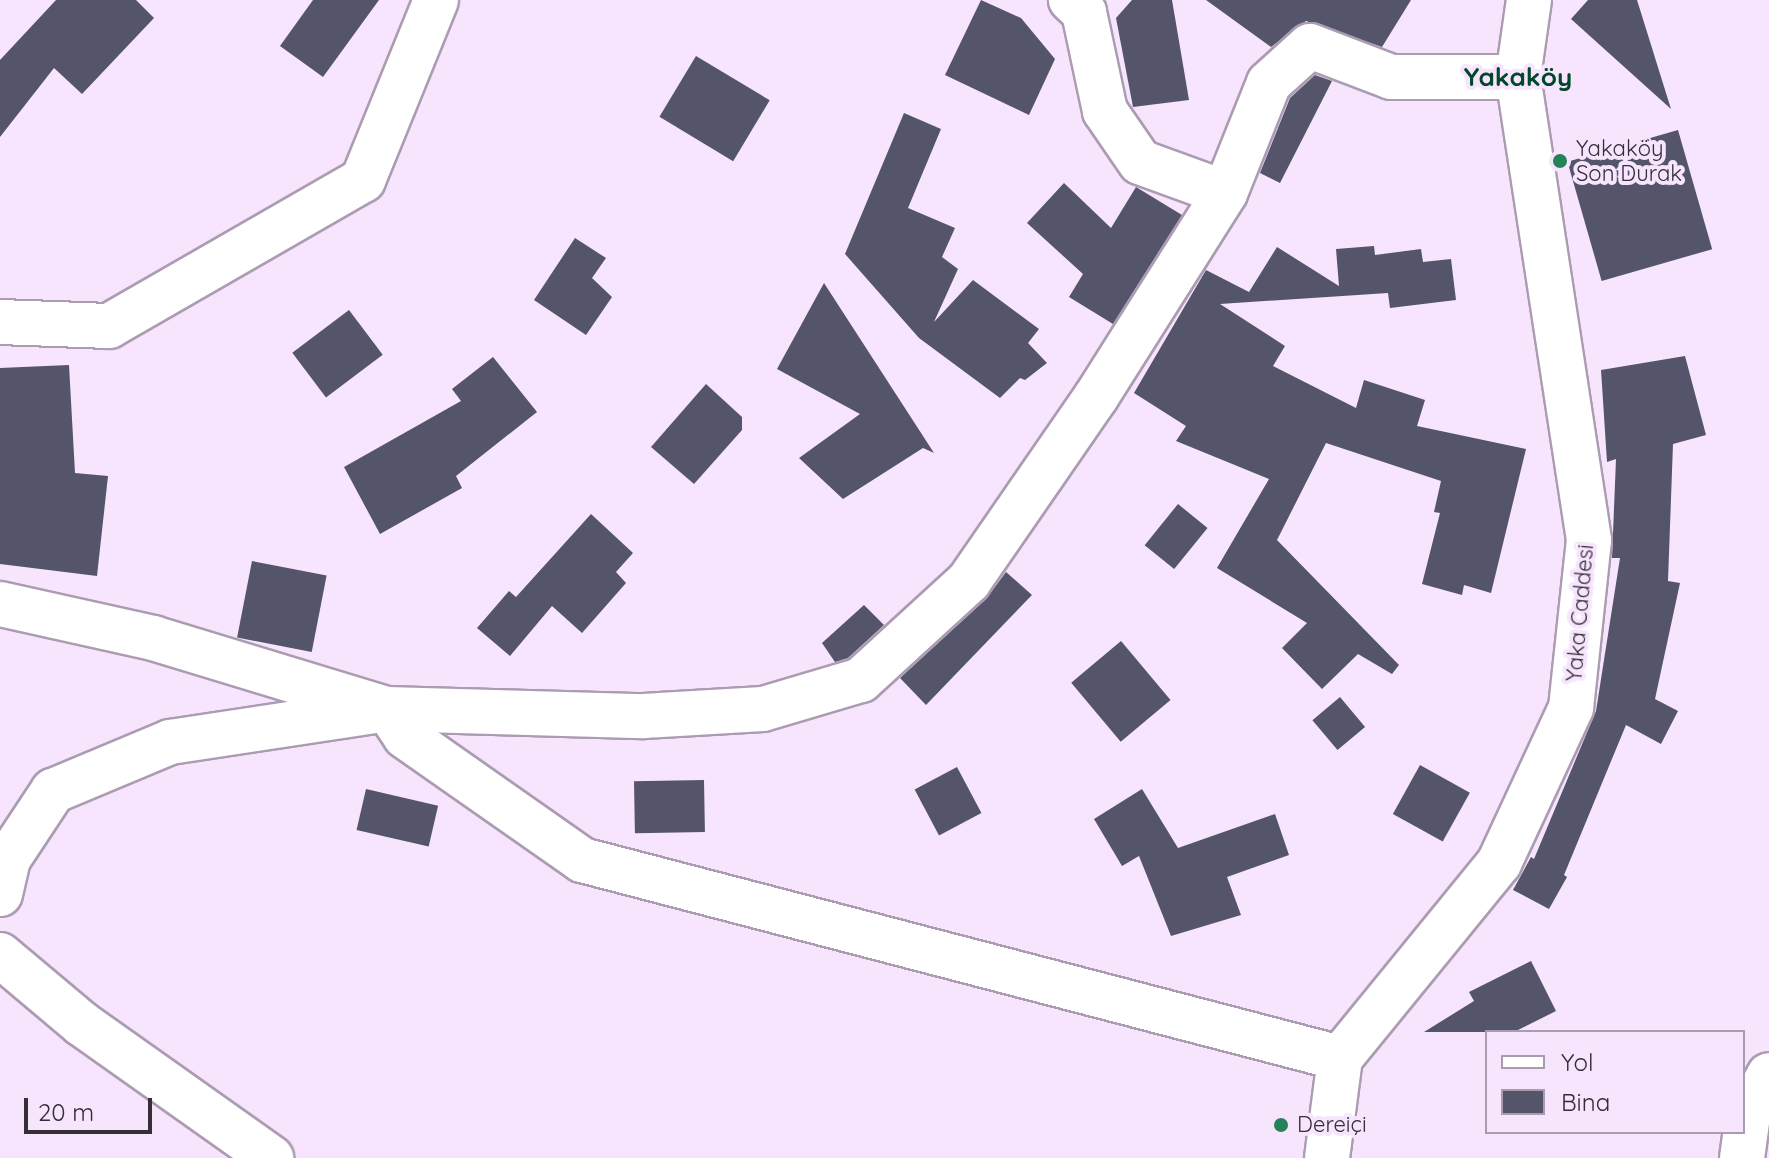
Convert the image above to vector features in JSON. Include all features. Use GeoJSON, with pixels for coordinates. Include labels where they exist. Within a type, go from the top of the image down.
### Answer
{"type":"FeatureCollection","features":[{"type":"Feature","properties":{"kind":"street"},"geometry":{"type":"LineString","coordinates":[[0,322],[109,326],[363,180],[436,0]]}},
{"type":"Feature","properties":{"kind":"street"},"geometry":{"type":"LineString","coordinates":[[1071,0],[1084,12],[1105,111],[1140,162],[1225,193]]}},
{"type":"Feature","properties":{"kind":"street","name":"Yaka Caddesi"},"geometry":{"type":"LineString","coordinates":[[1340,1058],[1499,863],[1571,708],[1589,540],[1518,77],[1529,0]]}},
{"type":"Feature","properties":{"kind":"street"},"geometry":{"type":"LineString","coordinates":[[0,894],[8,859],[53,791],[170,742],[387,709],[487,715],[763,709],[861,680],[969,581],[1096,397],[1225,193],[1269,83],[1310,46],[1391,77],[1518,77]]}},
{"type":"Feature","properties":{"kind":"street"},"geometry":{"type":"LineString","coordinates":[[0,604],[153,638],[387,709],[405,736],[582,860],[1340,1058],[1327,1158]]}},
{"type":"Feature","properties":{"kind":"street"},"geometry":{"type":"LineString","coordinates":[[0,955],[82,1024],[271,1158]]}},
{"type":"Feature","properties":{"kind":"street"},"geometry":{"type":"LineString","coordinates":[[1742,1158],[1748,1115],[1769,1075]]}},
{"type":"Feature","properties":{"kind":"building"},"geometry":{"type":"Polygon","coordinates":[[[56,0],[136,0],[154,18],[82,94],[54,68],[0,137],[0,60],[56,0]]]}},
{"type":"Feature","properties":{"kind":"building"},"geometry":{"type":"Polygon","coordinates":[[[313,0],[379,0],[323,77],[280,46],[313,0]]]}},
{"type":"Feature","properties":{"kind":"building"},"geometry":{"type":"Polygon","coordinates":[[[981,0],[1021,18],[1055,59],[1029,115],[945,75],[981,0]]]}},
{"type":"Feature","properties":{"kind":"building"},"geometry":{"type":"Polygon","coordinates":[[[1132,0],[1172,0],[1189,100],[1133,107],[1116,18],[1132,0]]]}},
{"type":"Feature","properties":{"kind":"building"},"geometry":{"type":"Polygon","coordinates":[[[1206,0],[1411,0],[1382,47],[1306,21],[1271,47],[1206,0]]]}},
{"type":"Feature","properties":{"kind":"building"},"geometry":{"type":"Polygon","coordinates":[[[1588,0],[1637,0],[1671,109],[1571,19],[1588,0]]]}},
{"type":"Feature","properties":{"kind":"building"},"geometry":{"type":"Polygon","coordinates":[[[696,56],[770,100],[733,161],[659,117],[696,56]]]}},
{"type":"Feature","properties":{"kind":"building"},"geometry":{"type":"Polygon","coordinates":[[[1315,75],[1332,81],[1280,183],[1260,173],[1290,98],[1315,75]]]}},
{"type":"Feature","properties":{"kind":"building"},"geometry":{"type":"Polygon","coordinates":[[[904,113],[941,129],[908,208],[955,228],[942,257],[958,269],[934,322],[973,280],[1039,329],[1028,343],[1047,363],[1025,380],[1020,378],[1000,398],[919,338],[845,254],[904,113]]]}},
{"type":"Feature","properties":{"kind":"building"},"geometry":{"type":"Polygon","coordinates":[[[1678,130],[1712,249],[1602,281],[1567,162],[1678,130]]]}},
{"type":"Feature","properties":{"kind":"building"},"geometry":{"type":"Polygon","coordinates":[[[1064,183],[1111,228],[1136,187],[1182,215],[1113,324],[1069,297],[1083,274],[1027,223],[1064,183]]]}},
{"type":"Feature","properties":{"kind":"building"},"geometry":{"type":"Polygon","coordinates":[[[575,238],[606,258],[592,278],[612,297],[586,335],[534,300],[575,238]]]}},
{"type":"Feature","properties":{"kind":"building"},"geometry":{"type":"Polygon","coordinates":[[[1374,246],[1375,255],[1421,249],[1423,262],[1451,259],[1456,300],[1390,308],[1388,293],[1220,304],[1285,346],[1273,366],[1356,408],[1364,380],[1425,400],[1417,426],[1526,449],[1491,593],[1464,585],[1462,595],[1422,584],[1440,513],[1434,512],[1441,481],[1326,443],[1277,540],[1399,665],[1392,674],[1358,654],[1322,689],[1282,648],[1307,623],[1217,568],[1269,479],[1176,441],[1186,426],[1134,393],[1206,270],[1249,292],[1277,247],[1339,286],[1336,249],[1374,246]]]}},
{"type":"Feature","properties":{"kind":"building"},"geometry":{"type":"Polygon","coordinates":[[[824,283],[934,453],[923,448],[843,499],[799,458],[860,414],[777,369],[824,283]]]}},
{"type":"Feature","properties":{"kind":"building"},"geometry":{"type":"Polygon","coordinates":[[[349,310],[383,355],[326,397],[292,353],[349,310]]]}},
{"type":"Feature","properties":{"kind":"building"},"geometry":{"type":"Polygon","coordinates":[[[1685,356],[1706,435],[1673,444],[1668,581],[1680,583],[1655,699],[1678,711],[1661,744],[1626,725],[1564,875],[1567,877],[1549,909],[1513,890],[1531,857],[1534,859],[1596,711],[1620,558],[1612,558],[1616,459],[1607,462],[1601,370],[1685,356]]]}},
{"type":"Feature","properties":{"kind":"building"},"geometry":{"type":"Polygon","coordinates":[[[493,357],[537,412],[456,476],[462,488],[380,534],[344,467],[461,401],[452,389],[493,357]]]}},
{"type":"Feature","properties":{"kind":"building"},"geometry":{"type":"Polygon","coordinates":[[[69,365],[75,473],[108,476],[97,576],[0,564],[0,368],[69,365]]]}},
{"type":"Feature","properties":{"kind":"building"},"geometry":{"type":"Polygon","coordinates":[[[706,384],[742,417],[742,430],[694,484],[651,447],[706,384]]]}},
{"type":"Feature","properties":{"kind":"building"},"geometry":{"type":"Polygon","coordinates":[[[1178,504],[1208,528],[1174,569],[1145,545],[1178,504]]]}},
{"type":"Feature","properties":{"kind":"building"},"geometry":{"type":"Polygon","coordinates":[[[591,514],[633,553],[616,572],[626,583],[582,633],[552,606],[510,656],[477,628],[509,591],[516,597],[591,514]]]}},
{"type":"Feature","properties":{"kind":"building"},"geometry":{"type":"Polygon","coordinates":[[[252,561],[327,576],[312,652],[237,638],[252,561]]]}},
{"type":"Feature","properties":{"kind":"building"},"geometry":{"type":"Polygon","coordinates":[[[1006,572],[1032,595],[926,705],[900,678],[986,599],[1006,572]]]}},
{"type":"Feature","properties":{"kind":"building"},"geometry":{"type":"Polygon","coordinates":[[[864,605],[884,625],[848,658],[835,662],[822,643],[864,605]]]}},
{"type":"Feature","properties":{"kind":"building"},"geometry":{"type":"Polygon","coordinates":[[[1121,641],[1170,700],[1121,742],[1071,683],[1121,641]]]}},
{"type":"Feature","properties":{"kind":"building"},"geometry":{"type":"Polygon","coordinates":[[[1340,697],[1365,727],[1337,750],[1312,720],[1340,697]]]}},
{"type":"Feature","properties":{"kind":"building"},"geometry":{"type":"Polygon","coordinates":[[[1420,765],[1470,793],[1443,842],[1393,814],[1420,765]]]}},
{"type":"Feature","properties":{"kind":"building"},"geometry":{"type":"Polygon","coordinates":[[[957,767],[981,813],[939,835],[915,790],[957,767]]]}},
{"type":"Feature","properties":{"kind":"building"},"geometry":{"type":"Polygon","coordinates":[[[704,780],[705,832],[635,833],[634,781],[704,780]]]}},
{"type":"Feature","properties":{"kind":"building"},"geometry":{"type":"Polygon","coordinates":[[[366,789],[438,806],[429,847],[357,830],[366,789]]]}},
{"type":"Feature","properties":{"kind":"building"},"geometry":{"type":"Polygon","coordinates":[[[1142,789],[1178,848],[1275,814],[1289,855],[1227,877],[1241,915],[1171,936],[1139,856],[1122,866],[1094,819],[1142,789]]]}},
{"type":"Feature","properties":{"kind":"building"},"geometry":{"type":"Polygon","coordinates":[[[1531,961],[1556,1011],[1518,1030],[1424,1032],[1474,1001],[1469,992],[1531,961]]]}},
{"type":"Feature","properties":{"kind":"place","name":"Yakaköy Son Durak"},"geometry":{"type":"Point","coordinates":[1560,161]}},
{"type":"Feature","properties":{"kind":"place","name":"Dereiçi"},"geometry":{"type":"Point","coordinates":[1281,1125]}},
{"type":"Feature","properties":{"kind":"district","name":"Yakaköy"},"geometry":{"type":"Point","coordinates":[1518,77]}}]}
